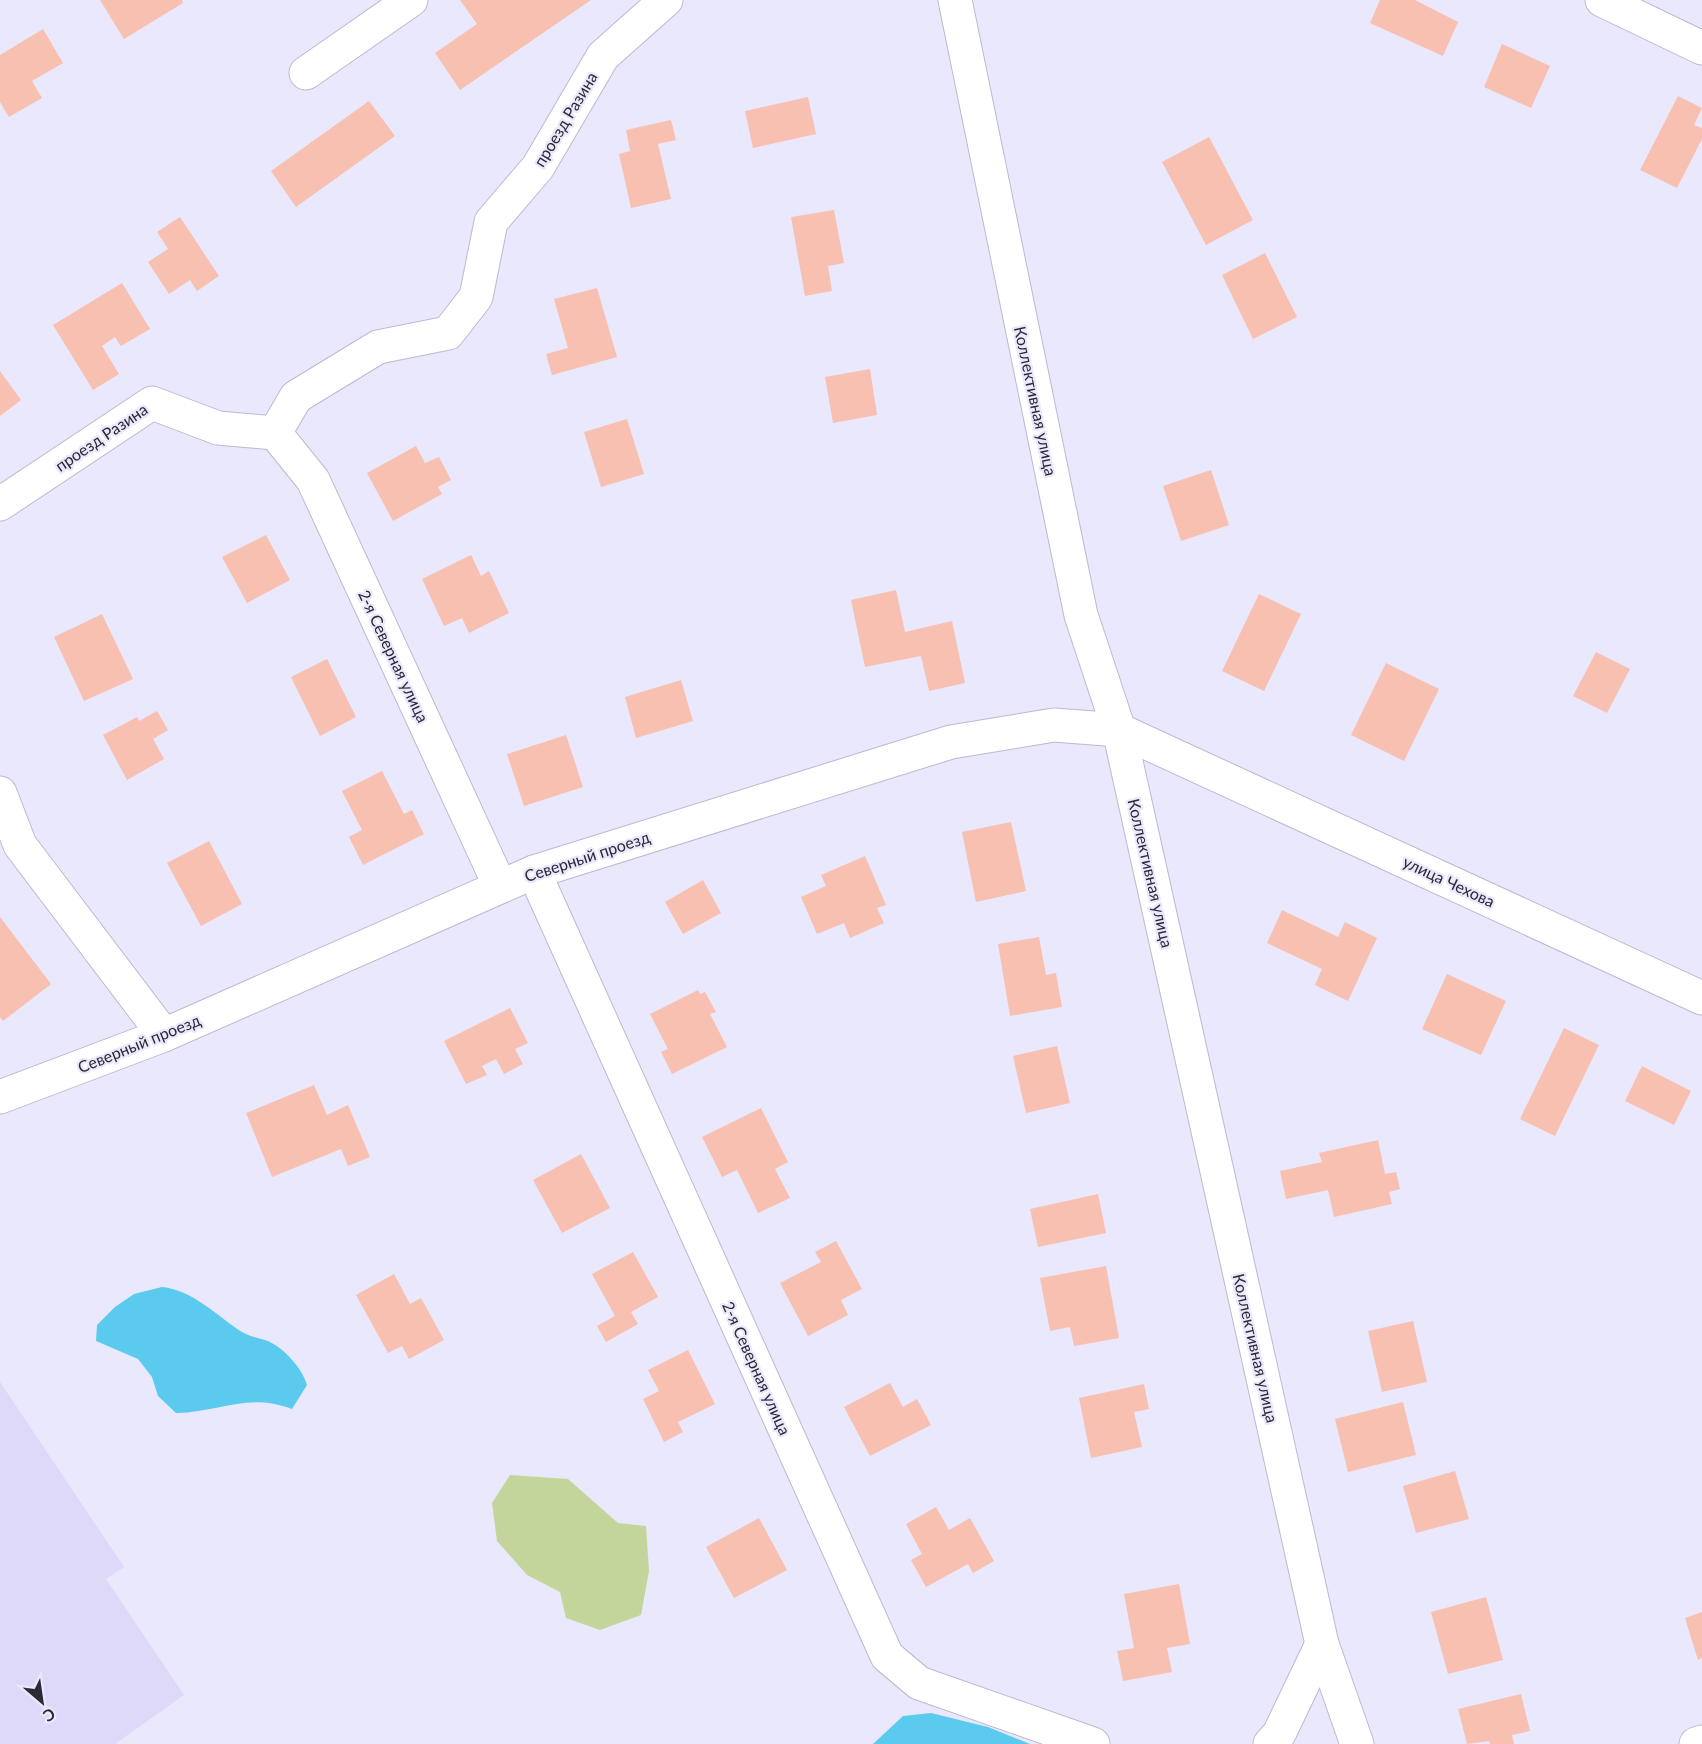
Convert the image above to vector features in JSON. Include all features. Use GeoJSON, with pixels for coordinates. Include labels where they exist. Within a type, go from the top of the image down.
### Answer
{"type":"FeatureCollection","features":[{"type":"Feature","properties":{"kind":"street"},"geometry":{"type":"LineString","coordinates":[[306,73],[411,0]]}},
{"type":"Feature","properties":{"kind":"street","name":"проезд Разина"},"geometry":{"type":"LineString","coordinates":[[0,504],[152,403],[218,428],[275,433],[296,397],[378,346],[448,333],[476,297],[491,222],[538,167],[603,56],[666,0]]}},
{"type":"Feature","properties":{"kind":"street","name":"Коллективная улица"},"geometry":{"type":"LineString","coordinates":[[955,0],[1081,615],[1119,730],[1322,1644],[1357,1744]]}},
{"type":"Feature","properties":{"kind":"street"},"geometry":{"type":"LineString","coordinates":[[1602,0],[1702,48]]}},
{"type":"Feature","properties":{"kind":"street","name":"2-я Северная улица"},"geometry":{"type":"LineString","coordinates":[[275,433],[313,480],[500,886]]}},
{"type":"Feature","properties":{"kind":"street","name":"Северный проезд"},"geometry":{"type":"LineString","coordinates":[[0,1097],[164,1035],[534,872],[951,742],[1053,725],[1119,730],[1196,764]]}},
{"type":"Feature","properties":{"kind":"street","name":"улица Чехова"},"geometry":{"type":"LineString","coordinates":[[1196,764],[1702,998]]}},
{"type":"Feature","properties":{"kind":"street"},"geometry":{"type":"LineString","coordinates":[[0,793],[20,845],[164,1035]]}},
{"type":"Feature","properties":{"kind":"street","name":"2-я Северная улица"},"geometry":{"type":"LineString","coordinates":[[534,872],[887,1656],[919,1683],[1093,1744]]}},
{"type":"Feature","properties":{"kind":"street"},"geometry":{"type":"LineString","coordinates":[[1270,1744],[1279,1734],[1322,1644]]}},
{"type":"Feature","properties":{"kind":"street"},"geometry":{"type":"LineString","coordinates":[[1696,1744],[1702,1742]]}},
{"type":"Feature","properties":{"kind":"shaded area"},"geometry":{"type":"Polygon","coordinates":[[[0,1382],[124,1567],[106,1579],[184,1695],[115,1744],[0,1744],[0,1382]]]}},
{"type":"Feature","properties":{"kind":"green space"},"geometry":{"type":"Polygon","coordinates":[[[510,1475],[568,1479],[618,1523],[646,1526],[649,1571],[641,1615],[600,1630],[566,1618],[560,1592],[527,1575],[497,1541],[492,1503],[510,1475]]]}},
{"type":"Feature","properties":{"kind":"water"},"geometry":{"type":"Polygon","coordinates":[[[162,1287],[194,1298],[242,1332],[274,1344],[286,1354],[297,1366],[307,1385],[292,1409],[262,1402],[176,1413],[158,1396],[152,1377],[138,1359],[96,1341],[97,1325],[115,1307],[134,1294],[162,1287]]]}},
{"type":"Feature","properties":{"kind":"water"},"geometry":{"type":"Polygon","coordinates":[[[931,1713],[988,1727],[1030,1744],[873,1744],[903,1716],[931,1713]]]}},
{"type":"Feature","properties":{"kind":"building"},"geometry":{"type":"Polygon","coordinates":[[[100,0],[182,0],[183,3],[124,39],[100,0]]]}},
{"type":"Feature","properties":{"kind":"building"},"geometry":{"type":"Polygon","coordinates":[[[460,0],[591,0],[460,90],[435,53],[477,24],[460,0]]]}},
{"type":"Feature","properties":{"kind":"building"},"geometry":{"type":"Polygon","coordinates":[[[1380,0],[1415,0],[1458,22],[1443,56],[1370,23],[1380,0]]]}},
{"type":"Feature","properties":{"kind":"building"},"geometry":{"type":"Polygon","coordinates":[[[43,29],[63,63],[32,81],[42,98],[9,117],[0,102],[0,55],[43,29]]]}},
{"type":"Feature","properties":{"kind":"building"},"geometry":{"type":"Polygon","coordinates":[[[1502,44],[1550,66],[1531,108],[1484,87],[1502,44]]]}},
{"type":"Feature","properties":{"kind":"building"},"geometry":{"type":"Polygon","coordinates":[[[1678,96],[1702,108],[1694,125],[1702,128],[1702,139],[1677,188],[1640,170],[1678,96]]]}},
{"type":"Feature","properties":{"kind":"building"},"geometry":{"type":"Polygon","coordinates":[[[808,97],[816,134],[753,148],[745,111],[808,97]]]}},
{"type":"Feature","properties":{"kind":"building"},"geometry":{"type":"Polygon","coordinates":[[[369,101],[395,136],[296,207],[271,171],[369,101]]]}},
{"type":"Feature","properties":{"kind":"building"},"geometry":{"type":"Polygon","coordinates":[[[671,120],[676,140],[658,144],[671,199],[631,208],[619,154],[630,151],[626,130],[671,120]]]}},
{"type":"Feature","properties":{"kind":"building"},"geometry":{"type":"Polygon","coordinates":[[[1209,137],[1253,220],[1206,245],[1162,162],[1209,137]]]}},
{"type":"Feature","properties":{"kind":"building"},"geometry":{"type":"Polygon","coordinates":[[[834,210],[844,263],[828,266],[832,291],[805,296],[791,217],[834,210]]]}},
{"type":"Feature","properties":{"kind":"building"},"geometry":{"type":"Polygon","coordinates":[[[180,217],[219,276],[197,291],[190,280],[169,294],[148,262],[168,249],[157,232],[180,217]]]}},
{"type":"Feature","properties":{"kind":"building"},"geometry":{"type":"Polygon","coordinates":[[[1265,253],[1297,317],[1253,339],[1222,275],[1265,253]]]}},
{"type":"Feature","properties":{"kind":"building"},"geometry":{"type":"Polygon","coordinates":[[[122,283],[150,329],[121,346],[115,337],[102,346],[119,374],[93,390],[53,325],[122,283]]]}},
{"type":"Feature","properties":{"kind":"building"},"geometry":{"type":"Polygon","coordinates":[[[597,288],[617,357],[552,375],[546,354],[568,348],[554,299],[597,288]]]}},
{"type":"Feature","properties":{"kind":"building"},"geometry":{"type":"Polygon","coordinates":[[[870,369],[877,415],[833,423],[825,377],[870,369]]]}},
{"type":"Feature","properties":{"kind":"building"},"geometry":{"type":"Polygon","coordinates":[[[0,371],[21,400],[0,416],[0,371]]]}},
{"type":"Feature","properties":{"kind":"building"},"geometry":{"type":"Polygon","coordinates":[[[627,419],[644,474],[601,487],[584,432],[627,419]]]}},
{"type":"Feature","properties":{"kind":"building"},"geometry":{"type":"Polygon","coordinates":[[[416,446],[425,463],[439,457],[451,480],[438,487],[442,494],[393,521],[367,473],[416,446]]]}},
{"type":"Feature","properties":{"kind":"building"},"geometry":{"type":"Polygon","coordinates":[[[1211,470],[1229,525],[1181,541],[1163,486],[1211,470]]]}},
{"type":"Feature","properties":{"kind":"building"},"geometry":{"type":"Polygon","coordinates":[[[266,535],[290,580],[247,603],[222,557],[266,535]]]}},
{"type":"Feature","properties":{"kind":"building"},"geometry":{"type":"Polygon","coordinates":[[[471,555],[481,576],[489,571],[509,613],[469,633],[462,618],[444,626],[422,579],[471,555]]]}},
{"type":"Feature","properties":{"kind":"building"},"geometry":{"type":"Polygon","coordinates":[[[896,590],[905,632],[952,621],[965,683],[929,691],[921,656],[865,667],[851,600],[896,590]]]}},
{"type":"Feature","properties":{"kind":"building"},"geometry":{"type":"Polygon","coordinates":[[[1259,594],[1301,614],[1264,691],[1222,671],[1259,594]]]}},
{"type":"Feature","properties":{"kind":"building"},"geometry":{"type":"Polygon","coordinates":[[[102,614],[133,679],[84,701],[54,637],[102,614]]]}},
{"type":"Feature","properties":{"kind":"building"},"geometry":{"type":"Polygon","coordinates":[[[1596,652],[1630,669],[1607,713],[1573,696],[1596,652]]]}},
{"type":"Feature","properties":{"kind":"building"},"geometry":{"type":"Polygon","coordinates":[[[327,659],[356,717],[320,736],[291,677],[327,659]]]}},
{"type":"Feature","properties":{"kind":"building"},"geometry":{"type":"Polygon","coordinates":[[[1386,663],[1439,689],[1404,761],[1351,735],[1386,663]]]}},
{"type":"Feature","properties":{"kind":"building"},"geometry":{"type":"Polygon","coordinates":[[[681,680],[693,721],[636,738],[625,697],[681,680]]]}},
{"type":"Feature","properties":{"kind":"building"},"geometry":{"type":"Polygon","coordinates":[[[157,711],[168,730],[153,739],[164,759],[127,780],[103,735],[137,717],[139,721],[157,711]]]}},
{"type":"Feature","properties":{"kind":"building"},"geometry":{"type":"Polygon","coordinates":[[[566,735],[583,787],[524,806],[507,754],[566,735]]]}},
{"type":"Feature","properties":{"kind":"building"},"geometry":{"type":"Polygon","coordinates":[[[382,771],[404,814],[412,810],[424,834],[363,865],[349,837],[362,830],[342,791],[382,771]]]}},
{"type":"Feature","properties":{"kind":"building"},"geometry":{"type":"Polygon","coordinates":[[[1011,822],[1026,891],[976,902],[962,832],[1011,822]]]}},
{"type":"Feature","properties":{"kind":"building"},"geometry":{"type":"Polygon","coordinates":[[[209,841],[242,904],[201,926],[167,863],[209,841]]]}},
{"type":"Feature","properties":{"kind":"building"},"geometry":{"type":"Polygon","coordinates":[[[865,856],[886,905],[877,908],[884,923],[850,938],[844,923],[817,934],[801,897],[826,886],[821,875],[865,856]]]}},
{"type":"Feature","properties":{"kind":"building"},"geometry":{"type":"Polygon","coordinates":[[[703,880],[721,913],[683,934],[665,902],[703,880]]]}},
{"type":"Feature","properties":{"kind":"building"},"geometry":{"type":"Polygon","coordinates":[[[1282,910],[1338,937],[1345,922],[1377,938],[1348,1001],[1315,985],[1322,969],[1267,943],[1282,910]]]}},
{"type":"Feature","properties":{"kind":"building"},"geometry":{"type":"Polygon","coordinates":[[[0,917],[51,984],[3,1021],[0,1017],[0,917]]]}},
{"type":"Feature","properties":{"kind":"building"},"geometry":{"type":"Polygon","coordinates":[[[1039,937],[1046,975],[1056,973],[1062,1007],[1010,1016],[998,944],[1039,937]]]}},
{"type":"Feature","properties":{"kind":"building"},"geometry":{"type":"Polygon","coordinates":[[[1447,974],[1506,1001],[1481,1055],[1422,1029],[1447,974]]]}},
{"type":"Feature","properties":{"kind":"building"},"geometry":{"type":"Polygon","coordinates":[[[698,990],[700,994],[705,992],[716,1012],[710,1014],[727,1047],[672,1074],[661,1052],[668,1049],[650,1014],[698,990]]]}},
{"type":"Feature","properties":{"kind":"building"},"geometry":{"type":"Polygon","coordinates":[[[510,1008],[528,1043],[515,1049],[523,1064],[504,1074],[496,1059],[482,1066],[487,1075],[466,1084],[444,1041],[510,1008]]]}},
{"type":"Feature","properties":{"kind":"building"},"geometry":{"type":"Polygon","coordinates":[[[1564,1028],[1599,1045],[1555,1136],[1520,1119],[1564,1028]]]}},
{"type":"Feature","properties":{"kind":"building"},"geometry":{"type":"Polygon","coordinates":[[[1057,1046],[1070,1103],[1026,1113],[1013,1056],[1057,1046]]]}},
{"type":"Feature","properties":{"kind":"building"},"geometry":{"type":"Polygon","coordinates":[[[1642,1066],[1691,1091],[1674,1125],[1625,1101],[1642,1066]]]}},
{"type":"Feature","properties":{"kind":"building"},"geometry":{"type":"Polygon","coordinates":[[[314,1085],[327,1115],[348,1105],[370,1157],[348,1166],[341,1149],[272,1177],[246,1113],[314,1085]]]}},
{"type":"Feature","properties":{"kind":"building"},"geometry":{"type":"Polygon","coordinates":[[[761,1108],[788,1162],[775,1169],[790,1198],[758,1213],[737,1170],[722,1177],[702,1137],[761,1108]]]}},
{"type":"Feature","properties":{"kind":"building"},"geometry":{"type":"Polygon","coordinates":[[[1378,1140],[1385,1174],[1396,1172],[1400,1189],[1389,1192],[1392,1204],[1334,1217],[1328,1190],[1286,1199],[1280,1171],[1322,1162],[1319,1153],[1378,1140]]]}},
{"type":"Feature","properties":{"kind":"building"},"geometry":{"type":"Polygon","coordinates":[[[581,1154],[610,1208],[562,1233],[533,1180],[581,1154]]]}},
{"type":"Feature","properties":{"kind":"building"},"geometry":{"type":"Polygon","coordinates":[[[1098,1194],[1106,1233],[1038,1247],[1030,1209],[1098,1194]]]}},
{"type":"Feature","properties":{"kind":"building"},"geometry":{"type":"Polygon","coordinates":[[[836,1241],[862,1289],[841,1300],[848,1315],[808,1336],[780,1283],[821,1262],[815,1252],[836,1241]]]}},
{"type":"Feature","properties":{"kind":"building"},"geometry":{"type":"Polygon","coordinates":[[[633,1252],[658,1297],[631,1312],[638,1324],[606,1342],[597,1326],[615,1316],[592,1274],[633,1252]]]}},
{"type":"Feature","properties":{"kind":"building"},"geometry":{"type":"Polygon","coordinates":[[[1106,1266],[1119,1338],[1074,1346],[1070,1327],[1050,1331],[1040,1278],[1106,1266]]]}},
{"type":"Feature","properties":{"kind":"building"},"geometry":{"type":"Polygon","coordinates":[[[394,1274],[410,1304],[421,1298],[444,1340],[409,1359],[402,1346],[388,1353],[356,1295],[394,1274]]]}},
{"type":"Feature","properties":{"kind":"building"},"geometry":{"type":"Polygon","coordinates":[[[1413,1321],[1427,1382],[1382,1392],[1368,1331],[1413,1321]]]}},
{"type":"Feature","properties":{"kind":"building"},"geometry":{"type":"Polygon","coordinates":[[[688,1350],[715,1404],[678,1422],[683,1432],[664,1442],[643,1399],[659,1391],[648,1370],[688,1350]]]}},
{"type":"Feature","properties":{"kind":"building"},"geometry":{"type":"Polygon","coordinates":[[[890,1383],[903,1407],[917,1399],[931,1425],[870,1456],[844,1407],[890,1383]]]}},
{"type":"Feature","properties":{"kind":"building"},"geometry":{"type":"Polygon","coordinates":[[[1144,1384],[1149,1409],[1134,1412],[1142,1447],[1091,1458],[1079,1398],[1144,1384]]]}},
{"type":"Feature","properties":{"kind":"building"},"geometry":{"type":"Polygon","coordinates":[[[1403,1402],[1416,1455],[1348,1472],[1335,1419],[1403,1402]]]}},
{"type":"Feature","properties":{"kind":"building"},"geometry":{"type":"Polygon","coordinates":[[[1455,1471],[1469,1519],[1416,1533],[1403,1486],[1455,1471]]]}},
{"type":"Feature","properties":{"kind":"building"},"geometry":{"type":"Polygon","coordinates":[[[936,1507],[949,1530],[970,1518],[994,1561],[973,1573],[968,1564],[926,1587],[911,1560],[922,1554],[906,1524],[936,1507]]]}},
{"type":"Feature","properties":{"kind":"building"},"geometry":{"type":"Polygon","coordinates":[[[759,1518],[787,1570],[734,1598],[706,1547],[759,1518]]]}},
{"type":"Feature","properties":{"kind":"building"},"geometry":{"type":"Polygon","coordinates":[[[1179,1584],[1190,1644],[1167,1648],[1172,1672],[1123,1681],[1117,1651],[1134,1648],[1124,1594],[1179,1584]]]}},
{"type":"Feature","properties":{"kind":"building"},"geometry":{"type":"Polygon","coordinates":[[[1486,1597],[1503,1660],[1448,1674],[1431,1612],[1486,1597]]]}},
{"type":"Feature","properties":{"kind":"building"},"geometry":{"type":"Polygon","coordinates":[[[1702,1612],[1702,1658],[1698,1660],[1685,1618],[1702,1612]]]}},
{"type":"Feature","properties":{"kind":"building"},"geometry":{"type":"Polygon","coordinates":[[[1521,1694],[1530,1731],[1512,1735],[1514,1744],[1490,1744],[1489,1741],[1467,1744],[1458,1709],[1521,1694]]]}}]}
